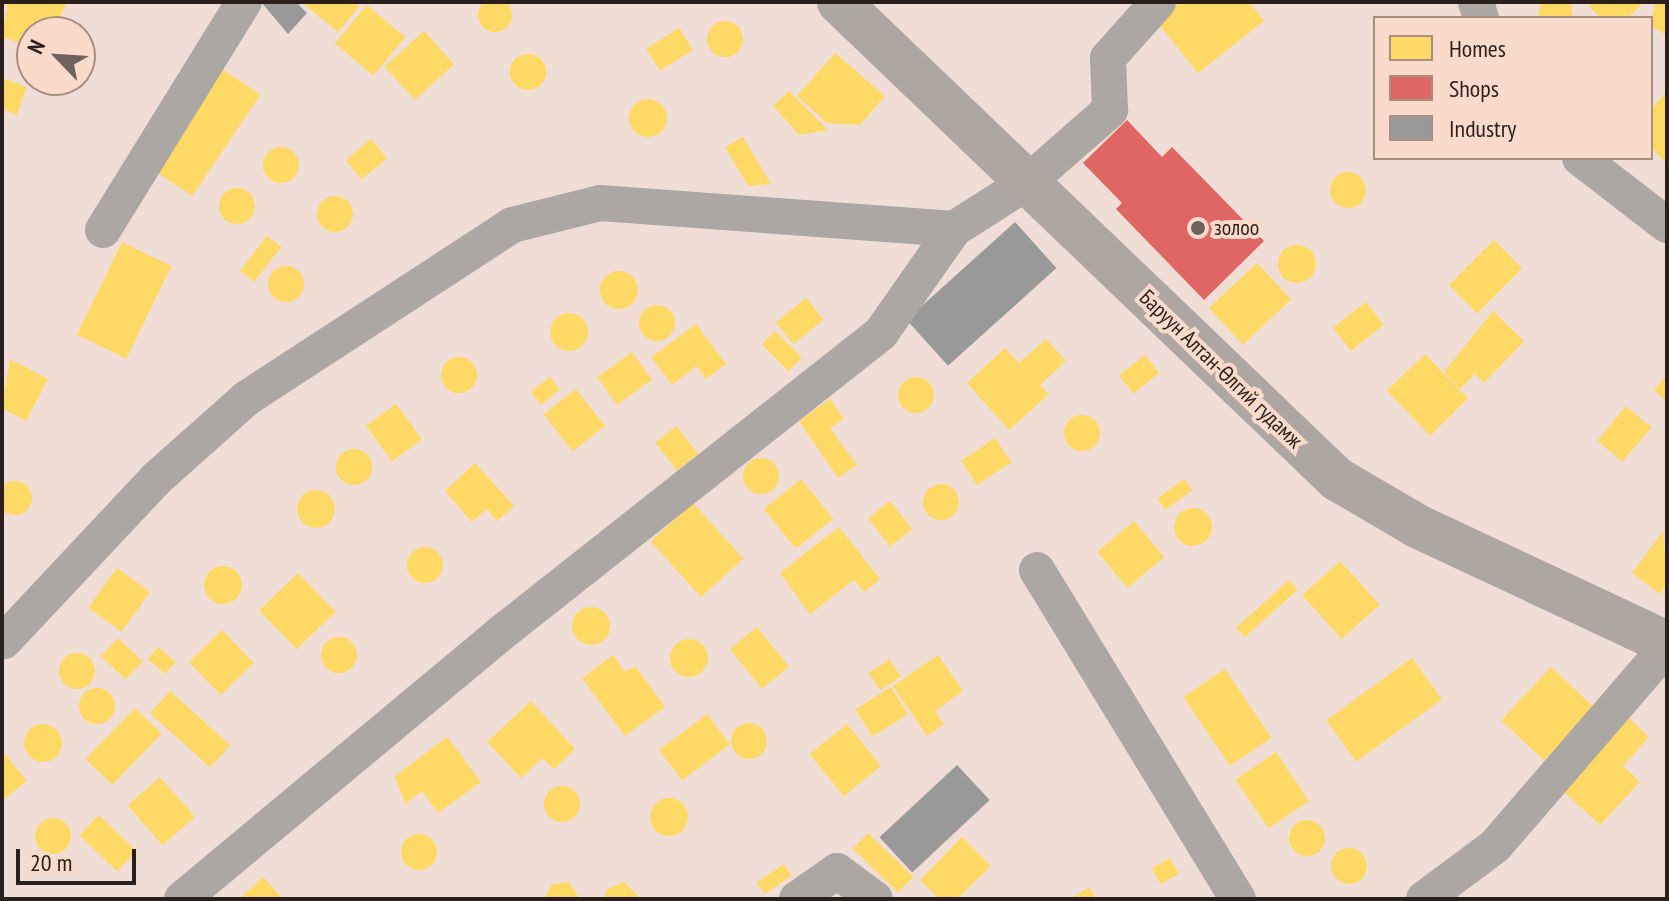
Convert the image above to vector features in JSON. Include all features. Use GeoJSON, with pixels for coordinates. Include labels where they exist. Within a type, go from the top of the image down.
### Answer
{"type":"FeatureCollection","features":[{"type":"Feature","properties":{"kind":"main road","name":"Баруун Алтан-Өлгий гудамж"},"geometry":{"type":"LineString","coordinates":[[839,2],[1337,479],[1406,521],[1667,645]]}},
{"type":"Feature","properties":{"kind":"street"},"geometry":{"type":"LineString","coordinates":[[103,230],[244,2]]}},
{"type":"Feature","properties":{"kind":"street"},"geometry":{"type":"LineString","coordinates":[[182,899],[500,634],[881,333],[954,229],[1029,181],[1110,110],[1108,58],[1158,2]]}},
{"type":"Feature","properties":{"kind":"street"},"geometry":{"type":"LineString","coordinates":[[1583,160],[1667,225]]}},
{"type":"Feature","properties":{"kind":"street"},"geometry":{"type":"LineString","coordinates":[[4,641],[156,479],[247,398],[512,225],[600,203],[954,229]]}},
{"type":"Feature","properties":{"kind":"street"},"geometry":{"type":"LineString","coordinates":[[1037,570],[1238,899]]}},
{"type":"Feature","properties":{"kind":"street"},"geometry":{"type":"LineString","coordinates":[[1424,899],[1495,846],[1667,645]]}},
{"type":"Feature","properties":{"kind":"street"},"geometry":{"type":"LineString","coordinates":[[797,899],[837,871],[875,899]]}},
{"type":"Feature","properties":{"kind":"building: Homes"},"geometry":{"type":"Polygon","coordinates":[[[488,-1],[502,-1],[511,8],[511,22],[502,31],[488,31],[479,22],[479,8],[488,-1]]]}},
{"type":"Feature","properties":{"kind":"building: Homes"},"geometry":{"type":"Polygon","coordinates":[[[8,2],[67,2],[61,16],[16,16],[16,42],[2,36],[8,2]]]}},
{"type":"Feature","properties":{"kind":"building: Homes"},"geometry":{"type":"Polygon","coordinates":[[[301,2],[353,2],[359,7],[338,32],[301,2]]]}},
{"type":"Feature","properties":{"kind":"building: Homes"},"geometry":{"type":"Polygon","coordinates":[[[1180,2],[1249,2],[1264,21],[1198,73],[1156,21],[1180,2]]]}},
{"type":"Feature","properties":{"kind":"building: Homes"},"geometry":{"type":"Polygon","coordinates":[[[1541,2],[1571,2],[1573,16],[1538,16],[1541,2]]]}},
{"type":"Feature","properties":{"kind":"building: Homes"},"geometry":{"type":"Polygon","coordinates":[[[1586,2],[1644,2],[1630,16],[1598,16],[1586,2]]]}},
{"type":"Feature","properties":{"kind":"building: Homes"},"geometry":{"type":"Polygon","coordinates":[[[1655,2],[1667,2],[1667,35],[1653,27],[1655,2]]]}},
{"type":"Feature","properties":{"kind":"building: Homes"},"geometry":{"type":"Polygon","coordinates":[[[367,5],[405,37],[373,75],[335,43],[367,5]]]}},
{"type":"Feature","properties":{"kind":"building: Homes"},"geometry":{"type":"Polygon","coordinates":[[[725,21],[738,26],[743,39],[738,52],[725,57],[712,52],[707,39],[712,26],[725,21]]]}},
{"type":"Feature","properties":{"kind":"building: Homes"},"geometry":{"type":"Polygon","coordinates":[[[679,28],[693,50],[660,71],[646,49],[679,28]]]}},
{"type":"Feature","properties":{"kind":"building: Homes"},"geometry":{"type":"Polygon","coordinates":[[[424,31],[454,64],[415,100],[385,66],[424,31]]]}},
{"type":"Feature","properties":{"kind":"building: Homes"},"geometry":{"type":"Polygon","coordinates":[[[835,53],[885,96],[860,125],[827,123],[797,96],[835,53]]]}},
{"type":"Feature","properties":{"kind":"building: Homes"},"geometry":{"type":"Polygon","coordinates":[[[528,54],[541,59],[546,72],[541,85],[528,90],[515,85],[510,72],[515,59],[528,54]]]}},
{"type":"Feature","properties":{"kind":"building: Homes"},"geometry":{"type":"Polygon","coordinates":[[[219,67],[260,95],[192,196],[151,168],[219,67]]]}},
{"type":"Feature","properties":{"kind":"building: Homes"},"geometry":{"type":"Polygon","coordinates":[[[2,78],[16,83],[16,96],[24,96],[17,115],[2,109],[2,78]]]}},
{"type":"Feature","properties":{"kind":"building: Homes"},"geometry":{"type":"Polygon","coordinates":[[[789,91],[828,130],[799,135],[773,106],[789,91]]]}},
{"type":"Feature","properties":{"kind":"building: Homes"},"geometry":{"type":"Polygon","coordinates":[[[1667,92],[1667,158],[1664,161],[1653,150],[1653,106],[1667,92]]]}},
{"type":"Feature","properties":{"kind":"building: Homes"},"geometry":{"type":"Polygon","coordinates":[[[648,99],[661,105],[667,118],[661,131],[648,137],[635,131],[629,118],[635,105],[648,99]]]}},
{"type":"Feature","properties":{"kind":"building: Homes"},"geometry":{"type":"Polygon","coordinates":[[[743,137],[771,184],[748,186],[725,147],[743,137]]]}},
{"type":"Feature","properties":{"kind":"building: Homes"},"geometry":{"type":"Polygon","coordinates":[[[371,139],[387,158],[362,179],[346,160],[371,139]]]}},
{"type":"Feature","properties":{"kind":"building: Homes"},"geometry":{"type":"Polygon","coordinates":[[[281,147],[294,152],[299,165],[294,178],[281,183],[268,178],[263,165],[268,152],[281,147]]]}},
{"type":"Feature","properties":{"kind":"building: Homes"},"geometry":{"type":"Polygon","coordinates":[[[1348,172],[1361,177],[1366,190],[1361,203],[1348,208],[1335,203],[1330,190],[1335,177],[1348,172]]]}},
{"type":"Feature","properties":{"kind":"building: Homes"},"geometry":{"type":"Polygon","coordinates":[[[237,188],[250,193],[255,206],[250,219],[237,224],[224,219],[219,206],[224,193],[237,188]]]}},
{"type":"Feature","properties":{"kind":"building: Homes"},"geometry":{"type":"Polygon","coordinates":[[[335,196],[348,201],[353,214],[348,227],[335,232],[322,227],[317,214],[322,201],[335,196]]]}},
{"type":"Feature","properties":{"kind":"building: Homes"},"geometry":{"type":"Polygon","coordinates":[[[267,236],[281,247],[254,282],[240,271],[267,236]]]}},
{"type":"Feature","properties":{"kind":"building: Homes"},"geometry":{"type":"Polygon","coordinates":[[[1494,240],[1522,268],[1477,314],[1449,285],[1494,240]]]}},
{"type":"Feature","properties":{"kind":"building: Homes"},"geometry":{"type":"Polygon","coordinates":[[[122,242],[171,266],[126,359],[77,335],[122,242]]]}},
{"type":"Feature","properties":{"kind":"building: Homes"},"geometry":{"type":"Polygon","coordinates":[[[1297,245],[1310,251],[1316,264],[1310,277],[1297,283],[1284,277],[1278,264],[1284,251],[1297,245]]]}},
{"type":"Feature","properties":{"kind":"building: Homes"},"geometry":{"type":"Polygon","coordinates":[[[1257,263],[1291,300],[1243,345],[1209,308],[1257,263]]]}},
{"type":"Feature","properties":{"kind":"building: Homes"},"geometry":{"type":"Polygon","coordinates":[[[286,266],[299,271],[304,284],[299,297],[286,302],[273,297],[268,284],[273,271],[286,266]]]}},
{"type":"Feature","properties":{"kind":"building: Homes"},"geometry":{"type":"Polygon","coordinates":[[[619,271],[632,277],[638,290],[632,303],[619,309],[606,303],[600,290],[606,277],[619,271]]]}},
{"type":"Feature","properties":{"kind":"building: Homes"},"geometry":{"type":"Polygon","coordinates":[[[806,298],[824,320],[793,344],[776,323],[806,298]]]}},
{"type":"Feature","properties":{"kind":"building: Homes"},"geometry":{"type":"Polygon","coordinates":[[[1366,302],[1384,325],[1351,351],[1333,328],[1366,302]]]}},
{"type":"Feature","properties":{"kind":"building: Homes"},"geometry":{"type":"Polygon","coordinates":[[[657,305],[670,310],[675,323],[670,336],[657,341],[644,336],[639,323],[644,310],[657,305]]]}},
{"type":"Feature","properties":{"kind":"building: Homes"},"geometry":{"type":"Polygon","coordinates":[[[1493,311],[1524,341],[1484,383],[1475,374],[1460,389],[1444,372],[1493,311]]]}},
{"type":"Feature","properties":{"kind":"building: Homes"},"geometry":{"type":"Polygon","coordinates":[[[569,313],[582,319],[588,332],[582,345],[569,351],[556,345],[550,332],[556,319],[569,313]]]}},
{"type":"Feature","properties":{"kind":"building: Homes"},"geometry":{"type":"Polygon","coordinates":[[[696,324],[726,364],[706,379],[697,366],[672,385],[651,357],[696,324]]]}},
{"type":"Feature","properties":{"kind":"building: Homes"},"geometry":{"type":"Polygon","coordinates":[[[775,331],[802,358],[788,371],[762,344],[775,331]]]}},
{"type":"Feature","properties":{"kind":"building: Homes"},"geometry":{"type":"Polygon","coordinates":[[[1046,339],[1066,361],[1040,385],[1049,394],[1009,430],[967,383],[1005,348],[1019,363],[1046,339]]]}},
{"type":"Feature","properties":{"kind":"building: Homes"},"geometry":{"type":"Polygon","coordinates":[[[632,352],[652,380],[617,405],[597,377],[632,352]]]}},
{"type":"Feature","properties":{"kind":"building: Homes"},"geometry":{"type":"Polygon","coordinates":[[[1425,354],[1468,399],[1430,435],[1387,391],[1425,354]]]}},
{"type":"Feature","properties":{"kind":"building: Homes"},"geometry":{"type":"Polygon","coordinates":[[[1145,355],[1159,373],[1133,393],[1119,375],[1145,355]]]}},
{"type":"Feature","properties":{"kind":"building: Homes"},"geometry":{"type":"Polygon","coordinates":[[[459,357],[472,362],[477,375],[472,388],[459,393],[446,388],[441,375],[446,362],[459,357]]]}},
{"type":"Feature","properties":{"kind":"building: Homes"},"geometry":{"type":"Polygon","coordinates":[[[10,359],[48,379],[26,421],[2,408],[10,359]]]}},
{"type":"Feature","properties":{"kind":"building: Homes"},"geometry":{"type":"Polygon","coordinates":[[[1667,375],[1667,402],[1654,390],[1667,375]]]}},
{"type":"Feature","properties":{"kind":"building: Homes"},"geometry":{"type":"Polygon","coordinates":[[[550,377],[560,390],[541,404],[531,392],[550,377]]]}},
{"type":"Feature","properties":{"kind":"building: Homes"},"geometry":{"type":"Polygon","coordinates":[[[916,377],[929,382],[934,395],[929,408],[916,413],[903,408],[898,395],[903,382],[916,377]]]}},
{"type":"Feature","properties":{"kind":"building: Homes"},"geometry":{"type":"Polygon","coordinates":[[[576,389],[605,426],[573,451],[544,414],[576,389]]]}},
{"type":"Feature","properties":{"kind":"building: Homes"},"geometry":{"type":"Polygon","coordinates":[[[830,399],[844,419],[830,428],[857,465],[838,478],[799,421],[830,399]]]}},
{"type":"Feature","properties":{"kind":"building: Homes"},"geometry":{"type":"Polygon","coordinates":[[[396,404],[422,440],[392,461],[366,426],[396,404]]]}},
{"type":"Feature","properties":{"kind":"building: Homes"},"geometry":{"type":"Polygon","coordinates":[[[1626,406],[1651,427],[1622,462],[1597,440],[1626,406]]]}},
{"type":"Feature","properties":{"kind":"building: Homes"},"geometry":{"type":"Polygon","coordinates":[[[1082,415],[1095,420],[1100,433],[1095,446],[1082,451],[1069,446],[1064,433],[1069,420],[1082,415]]]}},
{"type":"Feature","properties":{"kind":"building: Homes"},"geometry":{"type":"Polygon","coordinates":[[[676,426],[698,453],[677,470],[655,443],[676,426]]]}},
{"type":"Feature","properties":{"kind":"building: Homes"},"geometry":{"type":"Polygon","coordinates":[[[995,438],[1011,462],[977,485],[961,461],[995,438]]]}},
{"type":"Feature","properties":{"kind":"building: Homes"},"geometry":{"type":"Polygon","coordinates":[[[354,449],[367,454],[372,467],[367,480],[354,485],[341,480],[336,467],[341,454],[354,449]]]}},
{"type":"Feature","properties":{"kind":"building: Homes"},"geometry":{"type":"Polygon","coordinates":[[[761,458],[774,463],[779,476],[774,489],[761,494],[748,489],[743,476],[748,463],[761,458]]]}},
{"type":"Feature","properties":{"kind":"building: Homes"},"geometry":{"type":"Polygon","coordinates":[[[475,463],[514,506],[497,521],[487,509],[472,522],[445,491],[475,463]]]}},
{"type":"Feature","properties":{"kind":"building: Homes"},"geometry":{"type":"Polygon","coordinates":[[[801,479],[833,519],[796,549],[764,509],[801,479]]]}},
{"type":"Feature","properties":{"kind":"building: Homes"},"geometry":{"type":"Polygon","coordinates":[[[1184,479],[1192,490],[1166,510],[1157,498],[1184,479]]]}},
{"type":"Feature","properties":{"kind":"building: Homes"},"geometry":{"type":"Polygon","coordinates":[[[8,482],[22,482],[31,491],[31,505],[22,514],[8,514],[-1,505],[-1,491],[8,482]]]}},
{"type":"Feature","properties":{"kind":"building: Homes"},"geometry":{"type":"Polygon","coordinates":[[[941,484],[954,489],[959,502],[954,515],[941,520],[928,515],[923,502],[928,489],[941,484]]]}},
{"type":"Feature","properties":{"kind":"building: Homes"},"geometry":{"type":"Polygon","coordinates":[[[316,490],[329,496],[335,509],[329,522],[316,528],[303,522],[297,509],[303,496],[316,490]]]}},
{"type":"Feature","properties":{"kind":"building: Homes"},"geometry":{"type":"Polygon","coordinates":[[[890,501],[912,529],[890,547],[868,518],[890,501]]]}},
{"type":"Feature","properties":{"kind":"building: Homes"},"geometry":{"type":"Polygon","coordinates":[[[693,503],[743,559],[701,597],[651,541],[693,503]]]}},
{"type":"Feature","properties":{"kind":"building: Homes"},"geometry":{"type":"Polygon","coordinates":[[[1193,508],[1206,514],[1212,527],[1206,540],[1193,546],[1180,540],[1174,527],[1180,514],[1193,508]]]}},
{"type":"Feature","properties":{"kind":"building: Homes"},"geometry":{"type":"Polygon","coordinates":[[[1134,521],[1164,557],[1127,588],[1097,552],[1134,521]]]}},
{"type":"Feature","properties":{"kind":"building: Homes"},"geometry":{"type":"Polygon","coordinates":[[[839,527],[880,579],[864,592],[854,580],[810,614],[780,573],[839,527]]]}},
{"type":"Feature","properties":{"kind":"building: Homes"},"geometry":{"type":"Polygon","coordinates":[[[1663,531],[1667,584],[1660,594],[1632,573],[1663,531]]]}},
{"type":"Feature","properties":{"kind":"building: Homes"},"geometry":{"type":"Polygon","coordinates":[[[425,547],[438,552],[443,565],[438,578],[425,583],[412,578],[407,565],[412,552],[425,547]]]}},
{"type":"Feature","properties":{"kind":"building: Homes"},"geometry":{"type":"Polygon","coordinates":[[[1340,561],[1379,605],[1342,639],[1302,595],[1340,561]]]}},
{"type":"Feature","properties":{"kind":"building: Homes"},"geometry":{"type":"Polygon","coordinates":[[[223,566],[236,572],[242,585],[236,598],[223,604],[210,598],[204,585],[210,572],[223,566]]]}},
{"type":"Feature","properties":{"kind":"building: Homes"},"geometry":{"type":"Polygon","coordinates":[[[117,568],[150,592],[121,632],[88,608],[117,568]]]}},
{"type":"Feature","properties":{"kind":"building: Homes"},"geometry":{"type":"Polygon","coordinates":[[[298,573],[336,612],[297,649],[259,611],[298,573]]]}},
{"type":"Feature","properties":{"kind":"building: Homes"},"geometry":{"type":"Polygon","coordinates":[[[1289,580],[1298,590],[1245,637],[1236,628],[1289,580]]]}},
{"type":"Feature","properties":{"kind":"building: Homes"},"geometry":{"type":"Polygon","coordinates":[[[591,607],[604,613],[610,626],[604,639],[591,645],[578,639],[572,626],[578,613],[591,607]]]}},
{"type":"Feature","properties":{"kind":"building: Homes"},"geometry":{"type":"Polygon","coordinates":[[[757,627],[789,667],[762,689],[730,649],[757,627]]]}},
{"type":"Feature","properties":{"kind":"building: Homes"},"geometry":{"type":"Polygon","coordinates":[[[222,630],[254,663],[221,695],[189,662],[222,630]]]}},
{"type":"Feature","properties":{"kind":"building: Homes"},"geometry":{"type":"Polygon","coordinates":[[[339,637],[352,642],[357,655],[352,668],[339,673],[326,668],[321,655],[326,642],[339,637]]]}},
{"type":"Feature","properties":{"kind":"building: Homes"},"geometry":{"type":"Polygon","coordinates":[[[118,638],[143,661],[126,679],[101,656],[118,638]]]}},
{"type":"Feature","properties":{"kind":"building: Homes"},"geometry":{"type":"Polygon","coordinates":[[[689,639],[702,645],[708,658],[702,671],[689,677],[676,671],[670,658],[676,645],[689,639]]]}},
{"type":"Feature","properties":{"kind":"building: Homes"},"geometry":{"type":"Polygon","coordinates":[[[158,647],[176,662],[165,674],[148,659],[158,647]]]}},
{"type":"Feature","properties":{"kind":"building: Homes"},"geometry":{"type":"Polygon","coordinates":[[[77,653],[90,658],[95,671],[90,684],[77,689],[64,684],[59,671],[64,658],[77,653]]]}},
{"type":"Feature","properties":{"kind":"building: Homes"},"geometry":{"type":"Polygon","coordinates":[[[613,655],[624,671],[636,667],[665,707],[625,736],[582,678],[613,655]]]}},
{"type":"Feature","properties":{"kind":"building: Homes"},"geometry":{"type":"Polygon","coordinates":[[[938,655],[963,691],[935,711],[944,724],[927,736],[893,686],[938,655]]]}},
{"type":"Feature","properties":{"kind":"building: Homes"},"geometry":{"type":"Polygon","coordinates":[[[1412,658],[1442,699],[1356,762],[1326,720],[1412,658]]]}},
{"type":"Feature","properties":{"kind":"building: Homes"},"geometry":{"type":"Polygon","coordinates":[[[889,659],[901,676],[881,691],[869,673],[889,659]]]}},
{"type":"Feature","properties":{"kind":"building: Homes"},"geometry":{"type":"Polygon","coordinates":[[[1551,667],[1594,707],[1544,761],[1501,720],[1551,667]]]}},
{"type":"Feature","properties":{"kind":"building: Homes"},"geometry":{"type":"Polygon","coordinates":[[[1225,669],[1271,738],[1230,766],[1184,697],[1225,669]]]}},
{"type":"Feature","properties":{"kind":"building: Homes"},"geometry":{"type":"Polygon","coordinates":[[[891,687],[908,714],[872,736],[855,709],[891,687]]]}},
{"type":"Feature","properties":{"kind":"building: Homes"},"geometry":{"type":"Polygon","coordinates":[[[97,688],[110,693],[115,706],[110,719],[97,724],[84,719],[79,706],[84,693],[97,688]]]}},
{"type":"Feature","properties":{"kind":"building: Homes"},"geometry":{"type":"Polygon","coordinates":[[[170,691],[230,745],[210,767],[150,713],[170,691]]]}},
{"type":"Feature","properties":{"kind":"building: Homes"},"geometry":{"type":"Polygon","coordinates":[[[531,701],[575,749],[554,769],[542,758],[521,778],[487,742],[531,701]]]}},
{"type":"Feature","properties":{"kind":"building: Homes"},"geometry":{"type":"Polygon","coordinates":[[[135,708],[162,734],[112,785],[86,759],[135,708]]]}},
{"type":"Feature","properties":{"kind":"building: Homes"},"geometry":{"type":"Polygon","coordinates":[[[707,714],[730,744],[682,780],[659,750],[707,714]]]}},
{"type":"Feature","properties":{"kind":"building: Homes"},"geometry":{"type":"Polygon","coordinates":[[[1629,718],[1649,737],[1623,766],[1640,782],[1600,825],[1564,792],[1629,718]]]}},
{"type":"Feature","properties":{"kind":"building: Homes"},"geometry":{"type":"Polygon","coordinates":[[[749,723],[762,728],[767,741],[762,754],[749,759],[736,754],[731,741],[736,728],[749,723]]]}},
{"type":"Feature","properties":{"kind":"building: Homes"},"geometry":{"type":"Polygon","coordinates":[[[43,724],[56,730],[62,743],[56,756],[43,762],[30,756],[24,743],[30,730],[43,724]]]}},
{"type":"Feature","properties":{"kind":"building: Homes"},"geometry":{"type":"Polygon","coordinates":[[[847,724],[881,766],[844,796],[810,754],[847,724]]]}},
{"type":"Feature","properties":{"kind":"building: Homes"},"geometry":{"type":"Polygon","coordinates":[[[447,737],[481,782],[438,813],[422,791],[405,804],[395,776],[447,737]]]}},
{"type":"Feature","properties":{"kind":"building: Homes"},"geometry":{"type":"Polygon","coordinates":[[[1276,752],[1309,801],[1268,828],[1235,779],[1276,752]]]}},
{"type":"Feature","properties":{"kind":"building: Homes"},"geometry":{"type":"Polygon","coordinates":[[[5,754],[27,781],[2,801],[2,756],[5,754]]]}},
{"type":"Feature","properties":{"kind":"building: Homes"},"geometry":{"type":"Polygon","coordinates":[[[160,777],[195,817],[162,845],[128,805],[160,777]]]}},
{"type":"Feature","properties":{"kind":"building: Homes"},"geometry":{"type":"Polygon","coordinates":[[[562,786],[575,791],[580,804],[575,817],[562,822],[549,817],[544,804],[549,791],[562,786]]]}},
{"type":"Feature","properties":{"kind":"building: Homes"},"geometry":{"type":"Polygon","coordinates":[[[669,798],[682,804],[688,817],[682,830],[669,836],[656,830],[650,817],[656,804],[669,798]]]}},
{"type":"Feature","properties":{"kind":"building: Homes"},"geometry":{"type":"Polygon","coordinates":[[[99,815],[136,851],[117,871],[80,835],[99,815]]]}},
{"type":"Feature","properties":{"kind":"building: Homes"},"geometry":{"type":"Polygon","coordinates":[[[53,818],[66,823],[71,836],[66,849],[53,854],[40,849],[35,836],[40,823],[53,818]]]}},
{"type":"Feature","properties":{"kind":"building: Homes"},"geometry":{"type":"Polygon","coordinates":[[[1307,820],[1320,825],[1325,838],[1320,851],[1307,856],[1294,851],[1289,838],[1294,825],[1307,820]]]}},
{"type":"Feature","properties":{"kind":"building: Homes"},"geometry":{"type":"Polygon","coordinates":[[[868,833],[913,877],[898,893],[853,849],[868,833]]]}},
{"type":"Feature","properties":{"kind":"building: Homes"},"geometry":{"type":"Polygon","coordinates":[[[419,834],[432,839],[437,852],[432,865],[419,870],[406,865],[401,852],[406,839],[419,834]]]}},
{"type":"Feature","properties":{"kind":"building: Homes"},"geometry":{"type":"Polygon","coordinates":[[[962,837],[991,866],[957,899],[939,899],[920,880],[962,837]]]}},
{"type":"Feature","properties":{"kind":"building: Homes"},"geometry":{"type":"Polygon","coordinates":[[[1349,848],[1362,853],[1367,866],[1362,879],[1349,884],[1336,879],[1331,866],[1336,853],[1349,848]]]}},
{"type":"Feature","properties":{"kind":"building: Homes"},"geometry":{"type":"Polygon","coordinates":[[[1170,858],[1179,874],[1160,884],[1152,868],[1170,858]]]}},
{"type":"Feature","properties":{"kind":"building: Homes"},"geometry":{"type":"Polygon","coordinates":[[[784,864],[792,876],[764,894],[757,882],[784,864]]]}},
{"type":"Feature","properties":{"kind":"building: Homes"},"geometry":{"type":"Polygon","coordinates":[[[263,877],[283,899],[239,899],[263,877]]]}},
{"type":"Feature","properties":{"kind":"building: Homes"},"geometry":{"type":"Polygon","coordinates":[[[569,882],[580,899],[544,899],[552,884],[569,882]]]}},
{"type":"Feature","properties":{"kind":"building: Homes"},"geometry":{"type":"Polygon","coordinates":[[[624,882],[641,899],[604,899],[607,889],[624,882]]]}},
{"type":"Feature","properties":{"kind":"building: Homes"},"geometry":{"type":"Polygon","coordinates":[[[1089,887],[1096,899],[1070,899],[1089,887]]]}},
{"type":"Feature","properties":{"kind":"building: Shops"},"geometry":{"type":"Polygon","coordinates":[[[1127,120],[1162,157],[1172,147],[1264,241],[1204,300],[1116,209],[1122,203],[1083,163],[1127,120]]]}},
{"type":"Feature","properties":{"kind":"building: Industry"},"geometry":{"type":"Polygon","coordinates":[[[261,2],[296,2],[307,13],[288,34],[261,2]]]}},
{"type":"Feature","properties":{"kind":"building: Industry"},"geometry":{"type":"Polygon","coordinates":[[[1015,222],[1056,268],[948,366],[907,320],[1015,222]]]}},
{"type":"Feature","properties":{"kind":"building: Industry"},"geometry":{"type":"Polygon","coordinates":[[[957,765],[990,800],[912,872],[879,837],[957,765]]]}},
{"type":"Feature","properties":{"kind":"place","name":"золоо"},"geometry":{"type":"Point","coordinates":[1198,228]}}]}
